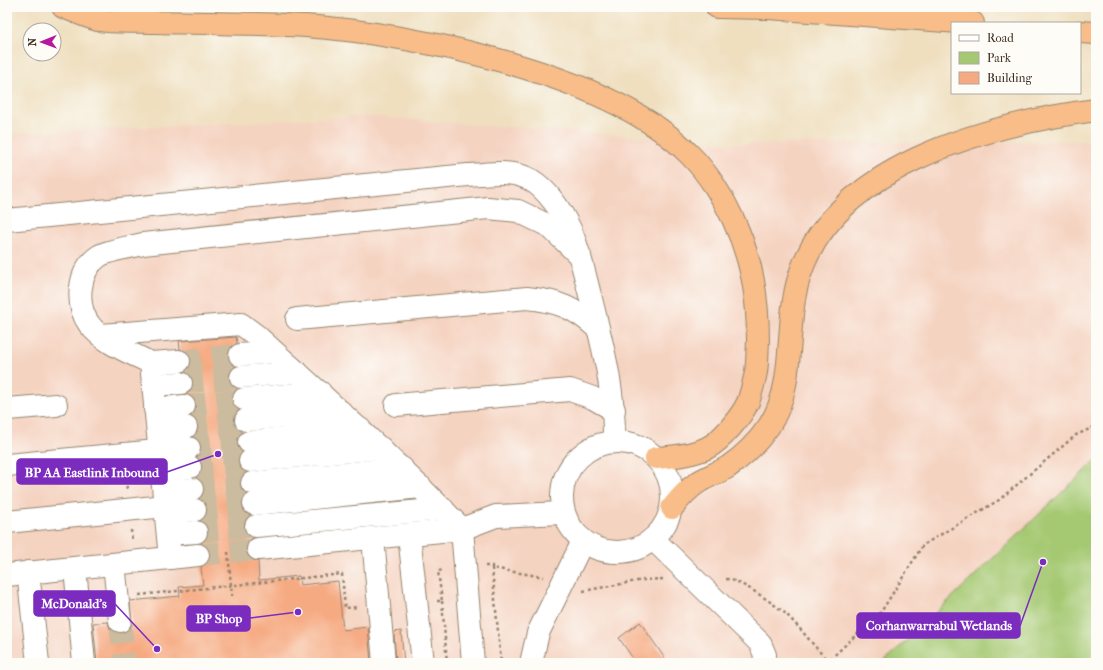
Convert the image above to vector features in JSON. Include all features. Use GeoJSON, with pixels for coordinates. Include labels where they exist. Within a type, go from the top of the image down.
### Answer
{"type":"FeatureCollection","features":[{"type":"Feature","properties":{"kind":"highway"},"geometry":{"type":"LineString","coordinates":[[63,7],[98,20],[306,26],[409,39],[537,72],[573,85],[614,102],[671,138],[690,155],[729,209],[745,244],[755,282],[758,324],[757,368],[748,403],[728,429],[708,447],[678,457],[656,458]]}},
{"type":"Feature","properties":{"kind":"highway"},"geometry":{"type":"LineString","coordinates":[[717,7],[768,8],[959,22]]}},
{"type":"Feature","properties":{"kind":"highway"},"geometry":{"type":"LineString","coordinates":[[1081,32],[1096,33]]}},
{"type":"Feature","properties":{"kind":"highway"},"geometry":{"type":"LineString","coordinates":[[672,508],[684,494],[697,483],[728,467],[751,448],[769,426],[780,402],[787,376],[792,313],[797,284],[817,239],[839,210],[890,171],[938,150],[992,130],[1049,116],[1096,110]]}},
{"type":"Feature","properties":{"kind":"lane"},"geometry":{"type":"LineString","coordinates":[[7,220],[461,176],[517,174],[531,180],[544,191],[558,208],[570,229],[580,256],[607,361],[614,410],[614,442]]}},
{"type":"Feature","properties":{"kind":"lane"},"geometry":{"type":"LineString","coordinates":[[179,361],[151,363],[128,352],[101,335],[90,325],[84,314],[80,301],[81,282],[88,267],[100,256],[143,244],[488,208],[518,211],[549,226],[580,256]]}},
{"type":"Feature","properties":{"kind":"lane"},"geometry":{"type":"LineString","coordinates":[[297,319],[527,298],[548,300],[574,310],[598,329]]}},
{"type":"Feature","properties":{"kind":"lane"},"geometry":{"type":"LineString","coordinates":[[101,335],[241,324],[257,336],[381,448],[462,528],[464,568],[473,663]]}},
{"type":"Feature","properties":{"kind":"lane"},"geometry":{"type":"LineString","coordinates":[[240,355],[274,352]]}},
{"type":"Feature","properties":{"kind":"lane"},"geometry":{"type":"LineString","coordinates":[[151,363],[170,558]]}},
{"type":"Feature","properties":{"kind":"lane"},"geometry":{"type":"LineString","coordinates":[[241,377],[297,372]]}},
{"type":"Feature","properties":{"kind":"lane"},"geometry":{"type":"LineString","coordinates":[[153,385],[181,383]]}},
{"type":"Feature","properties":{"kind":"lane"},"geometry":{"type":"LineString","coordinates":[[396,405],[570,390],[593,398],[614,410]]}},
{"type":"Feature","properties":{"kind":"lane"},"geometry":{"type":"LineString","coordinates":[[320,392],[245,410],[340,411]]}},
{"type":"Feature","properties":{"kind":"lane"},"geometry":{"type":"LineString","coordinates":[[7,409],[56,405]]}},
{"type":"Feature","properties":{"kind":"lane"},"geometry":{"type":"LineString","coordinates":[[157,419],[185,416]]}},
{"type":"Feature","properties":{"kind":"lane"},"geometry":{"type":"LineString","coordinates":[[360,429],[250,452],[381,448]]}},
{"type":"Feature","properties":{"kind":"lane"},"geometry":{"type":"LineString","coordinates":[[614,442],[637,446],[656,458],[667,473],[672,490],[672,508],[666,526],[654,540],[638,548],[621,552],[604,550],[583,541],[571,532],[562,513],[560,493],[566,474],[578,458],[595,446],[614,442]]}},
{"type":"Feature","properties":{"kind":"lane"},"geometry":{"type":"LineString","coordinates":[[7,465],[161,461],[189,458]]}},
{"type":"Feature","properties":{"kind":"lane"},"geometry":{"type":"LineString","coordinates":[[402,468],[253,494],[421,486]]}},
{"type":"Feature","properties":{"kind":"lane"},"geometry":{"type":"LineString","coordinates":[[7,522],[193,500]]}},
{"type":"Feature","properties":{"kind":"lane"},"geometry":{"type":"LineString","coordinates":[[256,526],[443,509]]}},
{"type":"Feature","properties":{"kind":"lane"},"geometry":{"type":"LineString","coordinates":[[258,549],[409,535],[462,528],[496,516],[562,513]]}},
{"type":"Feature","properties":{"kind":"lane"},"geometry":{"type":"LineString","coordinates":[[168,534],[196,532]]}},
{"type":"Feature","properties":{"kind":"lane"},"geometry":{"type":"LineString","coordinates":[[409,535],[423,663]]}},
{"type":"Feature","properties":{"kind":"lane"},"geometry":{"type":"LineString","coordinates":[[373,538],[384,663]]}},
{"type":"Feature","properties":{"kind":"lane"},"geometry":{"type":"LineString","coordinates":[[654,540],[760,643],[765,655],[764,663]]}},
{"type":"Feature","properties":{"kind":"lane"},"geometry":{"type":"LineString","coordinates":[[531,663],[538,633],[583,541]]}},
{"type":"Feature","properties":{"kind":"lane"},"geometry":{"type":"LineString","coordinates":[[17,574],[198,555]]}},
{"type":"Feature","properties":{"kind":"lane"},"geometry":{"type":"LineString","coordinates":[[114,564],[120,621]]}},
{"type":"Feature","properties":{"kind":"lane"},"geometry":{"type":"LineString","coordinates":[[75,568],[84,663]]}},
{"type":"Feature","properties":{"kind":"lane"},"geometry":{"type":"LineString","coordinates":[[17,574],[25,663]]}},
{"type":"Feature","properties":{"kind":"lane"},"geometry":{"type":"LineString","coordinates":[[17,574],[38,663]]}},
{"type":"Feature","properties":{"kind":"path"},"geometry":{"type":"LineString","coordinates":[[447,663],[438,571],[492,566],[492,568],[547,577],[579,592],[643,580],[694,578],[731,579],[747,587],[786,614],[827,662],[881,612],[923,545],[999,500],[1076,435],[1096,426]]}},
{"type":"Feature","properties":{"kind":"path"},"geometry":{"type":"LineString","coordinates":[[228,552],[232,596]]}},
{"type":"Feature","properties":{"kind":"path"},"geometry":{"type":"LineString","coordinates":[[492,568],[501,663]]}},
{"type":"Feature","properties":{"kind":"path"},"geometry":{"type":"LineString","coordinates":[[231,585],[342,574],[345,608],[378,606]]}},
{"type":"Feature","properties":{"kind":"path"},"geometry":{"type":"LineString","coordinates":[[416,603],[442,601]]}},
{"type":"Feature","properties":{"kind":"shaded area"},"geometry":{"type":"Polygon","coordinates":[[[364,116],[733,144],[1096,141],[1096,460],[883,663],[7,663],[7,134],[364,116]]]}},
{"type":"Feature","properties":{"kind":"green space"},"geometry":{"type":"Polygon","coordinates":[[[1096,460],[1096,663],[883,663],[1096,460]]]}},
{"type":"Feature","properties":{"kind":"building"},"geometry":{"type":"Polygon","coordinates":[[[236,337],[237,343],[229,350],[228,356],[230,362],[235,366],[230,371],[229,378],[231,384],[237,389],[233,393],[232,400],[234,406],[238,410],[235,415],[234,422],[236,428],[242,432],[237,437],[237,444],[242,452],[238,462],[240,469],[245,473],[241,478],[240,484],[242,490],[246,494],[242,499],[242,506],[244,512],[249,516],[245,520],[244,528],[246,533],[253,538],[246,544],[248,556],[252,560],[258,561],[259,580],[299,576],[300,585],[338,581],[343,630],[368,627],[371,663],[97,663],[93,623],[108,622],[110,629],[115,633],[128,631],[132,626],[130,601],[180,596],[179,587],[203,585],[201,567],[209,560],[210,554],[208,547],[201,543],[207,537],[208,531],[207,525],[201,521],[206,515],[207,509],[205,503],[200,499],[204,494],[204,487],[202,481],[196,477],[201,472],[202,466],[197,457],[200,453],[201,446],[199,440],[194,437],[198,426],[196,420],[192,416],[196,411],[196,404],[194,398],[186,394],[192,389],[193,382],[191,376],[186,372],[190,367],[191,360],[189,354],[180,349],[179,341],[236,337]]]}},
{"type":"Feature","properties":{"kind":"building"},"geometry":{"type":"Polygon","coordinates":[[[640,622],[668,663],[636,663],[619,638],[640,622]]]}},
{"type":"Feature","properties":{"kind":"building"},"geometry":{"type":"Polygon","coordinates":[[[401,631],[404,663],[396,663],[394,632],[401,631]]]}},
{"type":"Feature","properties":{"kind":"tunnel"},"geometry":{"type":"LineString","coordinates":[[179,361],[240,355]]}},
{"type":"Feature","properties":{"kind":"tunnel"},"geometry":{"type":"LineString","coordinates":[[181,383],[241,377]]}},
{"type":"Feature","properties":{"kind":"tunnel"},"geometry":{"type":"LineString","coordinates":[[184,406],[244,399]]}},
{"type":"Feature","properties":{"kind":"tunnel"},"geometry":{"type":"LineString","coordinates":[[186,427],[246,420]]}},
{"type":"Feature","properties":{"kind":"tunnel"},"geometry":{"type":"LineString","coordinates":[[189,448],[249,442]]}},
{"type":"Feature","properties":{"kind":"tunnel"},"geometry":{"type":"LineString","coordinates":[[190,467],[250,461]]}},
{"type":"Feature","properties":{"kind":"tunnel"},"geometry":{"type":"LineString","coordinates":[[192,489],[252,483]]}},
{"type":"Feature","properties":{"kind":"tunnel"},"geometry":{"type":"LineString","coordinates":[[195,510],[254,504]]}},
{"type":"Feature","properties":{"kind":"tunnel"},"geometry":{"type":"LineString","coordinates":[[196,532],[256,526]]}},
{"type":"Feature","properties":{"kind":"tunnel"},"geometry":{"type":"LineString","coordinates":[[198,555],[258,549]]}},
{"type":"Feature","properties":{"kind":"tunnel"},"geometry":{"type":"LineString","coordinates":[[120,621],[125,663]]}},
{"type":"Feature","properties":{"kind":"place","name":"BP AA Eastlink Inbound"},"geometry":{"type":"Point","coordinates":[218,454]}},
{"type":"Feature","properties":{"kind":"place","name":"Corhanwarrabul Wetlands"},"geometry":{"type":"Point","coordinates":[1043,562]}},
{"type":"Feature","properties":{"kind":"place","name":"BP Shop"},"geometry":{"type":"Point","coordinates":[298,612]}},
{"type":"Feature","properties":{"kind":"place","name":"McDonald's"},"geometry":{"type":"Point","coordinates":[157,649]}}]}
